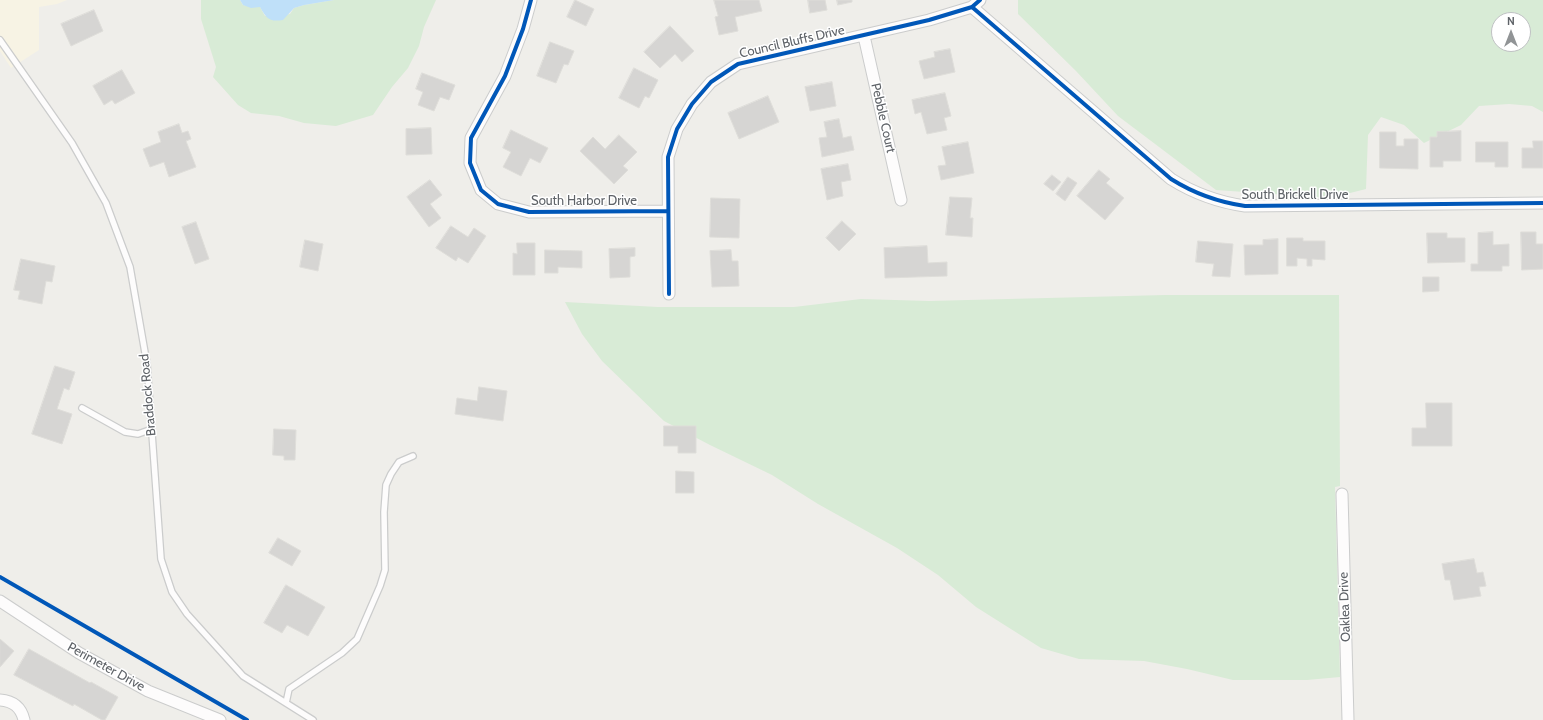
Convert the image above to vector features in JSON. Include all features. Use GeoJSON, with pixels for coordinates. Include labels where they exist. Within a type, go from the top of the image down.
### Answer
{"type":"FeatureCollection","features":[{"type":"Feature","properties":{"kind":"street","name":"South Harbor Drive"},"geometry":{"type":"LineString","coordinates":[[531,0],[523,29],[505,76],[471,138],[470,163],[481,190],[498,204],[529,212],[668,211]]}},
{"type":"Feature","properties":{"kind":"street","name":"Council Bluffs Drive"},"geometry":{"type":"LineString","coordinates":[[669,294],[668,157],[677,129],[692,104],[711,82],[738,64],[929,20],[976,4]]}},
{"type":"Feature","properties":{"kind":"street","name":"South Brickell Drive"},"geometry":{"type":"LineString","coordinates":[[976,4],[1171,179],[1191,192],[1224,203],[1253,206],[1543,202]]}},
{"type":"Feature","properties":{"kind":"street","name":"Pebble Court"},"geometry":{"type":"LineString","coordinates":[[864,36],[901,200]]}},
{"type":"Feature","properties":{"kind":"street","name":"Oaklea Drive"},"geometry":{"type":"LineString","coordinates":[[1342,494],[1348,720]]}},
{"type":"Feature","properties":{"kind":"street","name":"Perimeter Drive"},"geometry":{"type":"LineString","coordinates":[[0,601],[79,653],[127,680],[148,691],[220,720]]}},
{"type":"Feature","properties":{"kind":"street"},"geometry":{"type":"LineString","coordinates":[[0,700],[7,700],[14,703],[19,708],[24,720]]}},
{"type":"Feature","properties":{"kind":"lane","name":"Braddock Road"},"geometry":{"type":"LineString","coordinates":[[0,40],[72,143],[106,203],[130,267],[147,364],[161,559],[172,592],[187,614],[243,676],[313,720]]}},
{"type":"Feature","properties":{"kind":"lane"},"geometry":{"type":"LineString","coordinates":[[82,408],[125,432],[138,434],[152,428]]}},
{"type":"Feature","properties":{"kind":"lane"},"geometry":{"type":"LineString","coordinates":[[286,703],[288,689],[342,653],[358,639],[385,570],[384,512],[386,485],[398,462],[413,456]]}},
{"type":"Feature","properties":{"kind":"shaded area"},"geometry":{"type":"Polygon","coordinates":[[[0,0],[67,0],[57,4],[39,7],[39,50],[11,68],[0,51],[0,0]]]}},
{"type":"Feature","properties":{"kind":"green space"},"geometry":{"type":"Polygon","coordinates":[[[201,0],[240,0],[243,5],[260,7],[265,16],[290,14],[294,8],[334,0],[436,0],[424,27],[419,46],[408,68],[392,87],[373,115],[336,126],[304,123],[279,116],[251,113],[238,105],[213,77],[216,67],[201,19],[201,0]]]}},
{"type":"Feature","properties":{"kind":"green space"},"geometry":{"type":"Polygon","coordinates":[[[1018,0],[1543,0],[1543,112],[1532,106],[1509,104],[1479,106],[1461,125],[1424,143],[1404,125],[1381,117],[1368,135],[1366,189],[1330,198],[1216,190],[1118,116],[1076,71],[1018,14],[1018,0]]]}},
{"type":"Feature","properties":{"kind":"green space"},"geometry":{"type":"Polygon","coordinates":[[[1165,295],[1339,295],[1340,486],[1335,487],[1340,677],[1307,680],[1233,680],[1144,661],[1079,659],[1041,648],[976,607],[938,575],[897,548],[818,504],[772,475],[664,421],[602,361],[582,334],[565,302],[658,307],[794,307],[861,299],[929,301],[1165,295]]]}},
{"type":"Feature","properties":{"kind":"water"},"geometry":{"type":"Polygon","coordinates":[[[240,0],[334,0],[294,8],[283,20],[278,21],[269,19],[260,7],[251,8],[243,5],[240,0]]]}},
{"type":"Feature","properties":{"kind":"building"},"geometry":{"type":"Polygon","coordinates":[[[575,0],[594,9],[586,26],[567,17],[575,0]]]}},
{"type":"Feature","properties":{"kind":"building"},"geometry":{"type":"Polygon","coordinates":[[[714,0],[759,0],[762,11],[735,17],[738,31],[719,35],[715,17],[718,16],[714,0]]]}},
{"type":"Feature","properties":{"kind":"building"},"geometry":{"type":"Polygon","coordinates":[[[808,0],[825,0],[827,10],[810,13],[808,0]]]}},
{"type":"Feature","properties":{"kind":"building"},"geometry":{"type":"Polygon","coordinates":[[[837,0],[852,0],[852,2],[838,5],[837,0]]]}},
{"type":"Feature","properties":{"kind":"building"},"geometry":{"type":"Polygon","coordinates":[[[94,10],[103,31],[71,46],[61,24],[94,10]]]}},
{"type":"Feature","properties":{"kind":"building"},"geometry":{"type":"Polygon","coordinates":[[[670,26],[694,51],[682,62],[675,54],[660,68],[644,52],[670,26]]]}},
{"type":"Feature","properties":{"kind":"building"},"geometry":{"type":"Polygon","coordinates":[[[550,42],[574,51],[568,65],[564,64],[556,83],[537,76],[550,42]]]}},
{"type":"Feature","properties":{"kind":"building"},"geometry":{"type":"Polygon","coordinates":[[[950,49],[955,72],[924,79],[919,61],[935,57],[934,52],[950,49]]]}},
{"type":"Feature","properties":{"kind":"building"},"geometry":{"type":"Polygon","coordinates":[[[634,68],[658,80],[649,98],[645,96],[639,108],[619,98],[634,68]]]}},
{"type":"Feature","properties":{"kind":"building"},"geometry":{"type":"Polygon","coordinates":[[[122,70],[135,93],[115,104],[112,100],[104,105],[93,86],[122,70]]]}},
{"type":"Feature","properties":{"kind":"building"},"geometry":{"type":"Polygon","coordinates":[[[422,73],[455,85],[449,100],[440,97],[434,111],[418,105],[423,92],[416,89],[422,73]]]}},
{"type":"Feature","properties":{"kind":"building"},"geometry":{"type":"Polygon","coordinates":[[[832,82],[836,106],[810,111],[805,87],[832,82]]]}},
{"type":"Feature","properties":{"kind":"building"},"geometry":{"type":"Polygon","coordinates":[[[945,93],[951,116],[944,118],[947,130],[927,134],[921,112],[915,114],[912,100],[945,93]]]}},
{"type":"Feature","properties":{"kind":"building"},"geometry":{"type":"Polygon","coordinates":[[[768,96],[779,122],[739,139],[728,113],[768,96]]]}},
{"type":"Feature","properties":{"kind":"building"},"geometry":{"type":"Polygon","coordinates":[[[839,119],[843,138],[851,136],[854,150],[822,157],[819,138],[827,137],[824,122],[839,119]]]}},
{"type":"Feature","properties":{"kind":"building"},"geometry":{"type":"Polygon","coordinates":[[[179,124],[182,133],[188,131],[191,139],[186,141],[196,167],[169,177],[164,162],[150,167],[143,149],[161,142],[158,132],[179,124]]]}},
{"type":"Feature","properties":{"kind":"building"},"geometry":{"type":"Polygon","coordinates":[[[431,128],[432,154],[406,155],[406,129],[431,128]]]}},
{"type":"Feature","properties":{"kind":"building"},"geometry":{"type":"Polygon","coordinates":[[[511,130],[548,148],[540,163],[530,158],[521,176],[503,167],[511,152],[503,148],[511,130]]]}},
{"type":"Feature","properties":{"kind":"building"},"geometry":{"type":"Polygon","coordinates":[[[1461,131],[1461,161],[1443,161],[1443,167],[1430,167],[1430,137],[1437,137],[1437,132],[1461,131]]]}},
{"type":"Feature","properties":{"kind":"building"},"geometry":{"type":"Polygon","coordinates":[[[1380,132],[1396,132],[1396,146],[1404,146],[1404,139],[1418,139],[1418,169],[1380,168],[1380,132]]]}},
{"type":"Feature","properties":{"kind":"building"},"geometry":{"type":"Polygon","coordinates":[[[619,135],[637,152],[623,166],[628,170],[614,184],[580,151],[593,137],[605,149],[619,135]]]}},
{"type":"Feature","properties":{"kind":"building"},"geometry":{"type":"Polygon","coordinates":[[[1533,141],[1543,141],[1543,168],[1522,168],[1522,148],[1533,148],[1533,141]]]}},
{"type":"Feature","properties":{"kind":"building"},"geometry":{"type":"Polygon","coordinates":[[[968,142],[974,173],[941,180],[938,166],[946,165],[942,147],[968,142]]]}},
{"type":"Feature","properties":{"kind":"building"},"geometry":{"type":"Polygon","coordinates":[[[1476,142],[1508,142],[1508,167],[1495,167],[1495,162],[1476,162],[1476,142]]]}},
{"type":"Feature","properties":{"kind":"building"},"geometry":{"type":"Polygon","coordinates":[[[848,164],[851,180],[841,182],[843,196],[827,200],[821,169],[848,164]]]}},
{"type":"Feature","properties":{"kind":"building"},"geometry":{"type":"Polygon","coordinates":[[[1099,170],[1110,179],[1106,183],[1124,198],[1105,220],[1077,196],[1099,170]]]}},
{"type":"Feature","properties":{"kind":"building"},"geometry":{"type":"Polygon","coordinates":[[[1052,175],[1061,182],[1053,191],[1044,184],[1052,175]]]}},
{"type":"Feature","properties":{"kind":"building"},"geometry":{"type":"Polygon","coordinates":[[[1068,177],[1077,183],[1065,201],[1056,194],[1068,177]]]}},
{"type":"Feature","properties":{"kind":"building"},"geometry":{"type":"Polygon","coordinates":[[[430,180],[442,195],[430,204],[441,218],[429,227],[407,197],[430,180]]]}},
{"type":"Feature","properties":{"kind":"building"},"geometry":{"type":"Polygon","coordinates":[[[950,197],[972,198],[970,218],[973,218],[972,237],[946,235],[950,197]]]}},
{"type":"Feature","properties":{"kind":"building"},"geometry":{"type":"Polygon","coordinates":[[[711,198],[740,199],[739,238],[710,237],[711,198]]]}},
{"type":"Feature","properties":{"kind":"building"},"geometry":{"type":"Polygon","coordinates":[[[842,221],[856,234],[839,251],[826,238],[842,221]]]}},
{"type":"Feature","properties":{"kind":"building"},"geometry":{"type":"Polygon","coordinates":[[[196,222],[209,259],[195,264],[182,227],[196,222]]]}},
{"type":"Feature","properties":{"kind":"building"},"geometry":{"type":"Polygon","coordinates":[[[451,226],[468,237],[474,228],[486,236],[468,263],[458,257],[456,261],[436,248],[451,226]]]}},
{"type":"Feature","properties":{"kind":"building"},"geometry":{"type":"Polygon","coordinates":[[[1493,232],[1493,245],[1509,244],[1509,266],[1502,266],[1502,271],[1471,271],[1471,264],[1478,264],[1478,233],[1493,232]]]}},
{"type":"Feature","properties":{"kind":"building"},"geometry":{"type":"Polygon","coordinates":[[[1521,232],[1536,232],[1536,244],[1543,244],[1543,269],[1522,270],[1521,232]]]}},
{"type":"Feature","properties":{"kind":"building"},"geometry":{"type":"Polygon","coordinates":[[[1427,233],[1447,233],[1447,238],[1465,238],[1465,262],[1428,263],[1427,233]]]}},
{"type":"Feature","properties":{"kind":"building"},"geometry":{"type":"Polygon","coordinates":[[[1287,238],[1303,238],[1303,241],[1325,241],[1325,260],[1312,259],[1312,266],[1307,266],[1307,259],[1297,258],[1297,266],[1287,266],[1287,238]]]}},
{"type":"Feature","properties":{"kind":"building"},"geometry":{"type":"Polygon","coordinates":[[[1278,239],[1278,274],[1245,275],[1244,245],[1263,245],[1263,240],[1278,239]]]}},
{"type":"Feature","properties":{"kind":"building"},"geometry":{"type":"Polygon","coordinates":[[[305,240],[323,244],[318,271],[300,267],[305,240]]]}},
{"type":"Feature","properties":{"kind":"building"},"geometry":{"type":"Polygon","coordinates":[[[1198,241],[1233,244],[1230,277],[1212,276],[1214,264],[1196,262],[1198,241]]]}},
{"type":"Feature","properties":{"kind":"building"},"geometry":{"type":"Polygon","coordinates":[[[517,243],[535,243],[535,275],[513,275],[513,253],[517,254],[517,243]]]}},
{"type":"Feature","properties":{"kind":"building"},"geometry":{"type":"Polygon","coordinates":[[[927,246],[928,263],[947,262],[947,276],[885,278],[884,248],[927,246]]]}},
{"type":"Feature","properties":{"kind":"building"},"geometry":{"type":"Polygon","coordinates":[[[635,248],[635,256],[630,257],[630,277],[610,278],[609,249],[635,248]]]}},
{"type":"Feature","properties":{"kind":"building"},"geometry":{"type":"Polygon","coordinates":[[[545,250],[582,251],[582,268],[558,267],[558,273],[545,273],[545,250]]]}},
{"type":"Feature","properties":{"kind":"building"},"geometry":{"type":"Polygon","coordinates":[[[731,250],[732,261],[738,261],[739,286],[712,287],[710,251],[731,250]]]}},
{"type":"Feature","properties":{"kind":"building"},"geometry":{"type":"Polygon","coordinates":[[[21,259],[55,266],[52,282],[46,281],[42,304],[18,299],[20,291],[14,290],[21,259]]]}},
{"type":"Feature","properties":{"kind":"building"},"geometry":{"type":"Polygon","coordinates":[[[1423,277],[1439,277],[1439,291],[1423,292],[1423,277]]]}},
{"type":"Feature","properties":{"kind":"building"},"geometry":{"type":"Polygon","coordinates":[[[55,366],[75,372],[69,390],[64,388],[57,409],[72,414],[62,444],[32,434],[55,366]]]}},
{"type":"Feature","properties":{"kind":"building"},"geometry":{"type":"Polygon","coordinates":[[[479,387],[507,391],[503,421],[455,414],[457,398],[477,401],[479,387]]]}},
{"type":"Feature","properties":{"kind":"building"},"geometry":{"type":"Polygon","coordinates":[[[1426,403],[1452,403],[1452,446],[1412,446],[1412,428],[1426,428],[1426,403]]]}},
{"type":"Feature","properties":{"kind":"building"},"geometry":{"type":"Polygon","coordinates":[[[664,426],[696,426],[696,453],[678,453],[678,446],[664,446],[664,426]]]}},
{"type":"Feature","properties":{"kind":"building"},"geometry":{"type":"Polygon","coordinates":[[[274,429],[296,430],[295,460],[284,460],[284,456],[273,455],[274,429]]]}},
{"type":"Feature","properties":{"kind":"building"},"geometry":{"type":"Polygon","coordinates":[[[676,471],[694,472],[694,493],[676,493],[676,471]]]}},
{"type":"Feature","properties":{"kind":"building"},"geometry":{"type":"Polygon","coordinates":[[[278,538],[301,551],[292,566],[269,553],[278,538]]]}},
{"type":"Feature","properties":{"kind":"building"},"geometry":{"type":"Polygon","coordinates":[[[1474,559],[1477,573],[1483,572],[1486,586],[1479,587],[1481,596],[1454,600],[1450,580],[1445,580],[1442,564],[1474,559]]]}},
{"type":"Feature","properties":{"kind":"building"},"geometry":{"type":"Polygon","coordinates":[[[286,585],[325,607],[308,636],[287,625],[282,633],[264,623],[286,585]]]}},
{"type":"Feature","properties":{"kind":"building"},"geometry":{"type":"Polygon","coordinates":[[[0,639],[14,651],[0,667],[0,639]]]}},
{"type":"Feature","properties":{"kind":"building"},"geometry":{"type":"Polygon","coordinates":[[[29,649],[118,697],[105,720],[102,720],[74,704],[73,706],[14,675],[29,649]]]}},
{"type":"Feature","properties":{"kind":"cycle path"},"geometry":{"type":"LineString","coordinates":[[531,0],[523,29],[505,76],[471,138],[470,163],[481,190],[498,204],[529,212],[668,211]]}},
{"type":"Feature","properties":{"kind":"cycle path"},"geometry":{"type":"LineString","coordinates":[[669,294],[668,157],[677,129],[692,104],[711,82],[738,64],[929,20],[972,7],[980,0]]}},
{"type":"Feature","properties":{"kind":"cycle path"},"geometry":{"type":"LineString","coordinates":[[972,7],[1171,179],[1206,197],[1245,206],[1543,203]]}},
{"type":"Feature","properties":{"kind":"cycle path"},"geometry":{"type":"LineString","coordinates":[[0,577],[247,720]]}}]}
